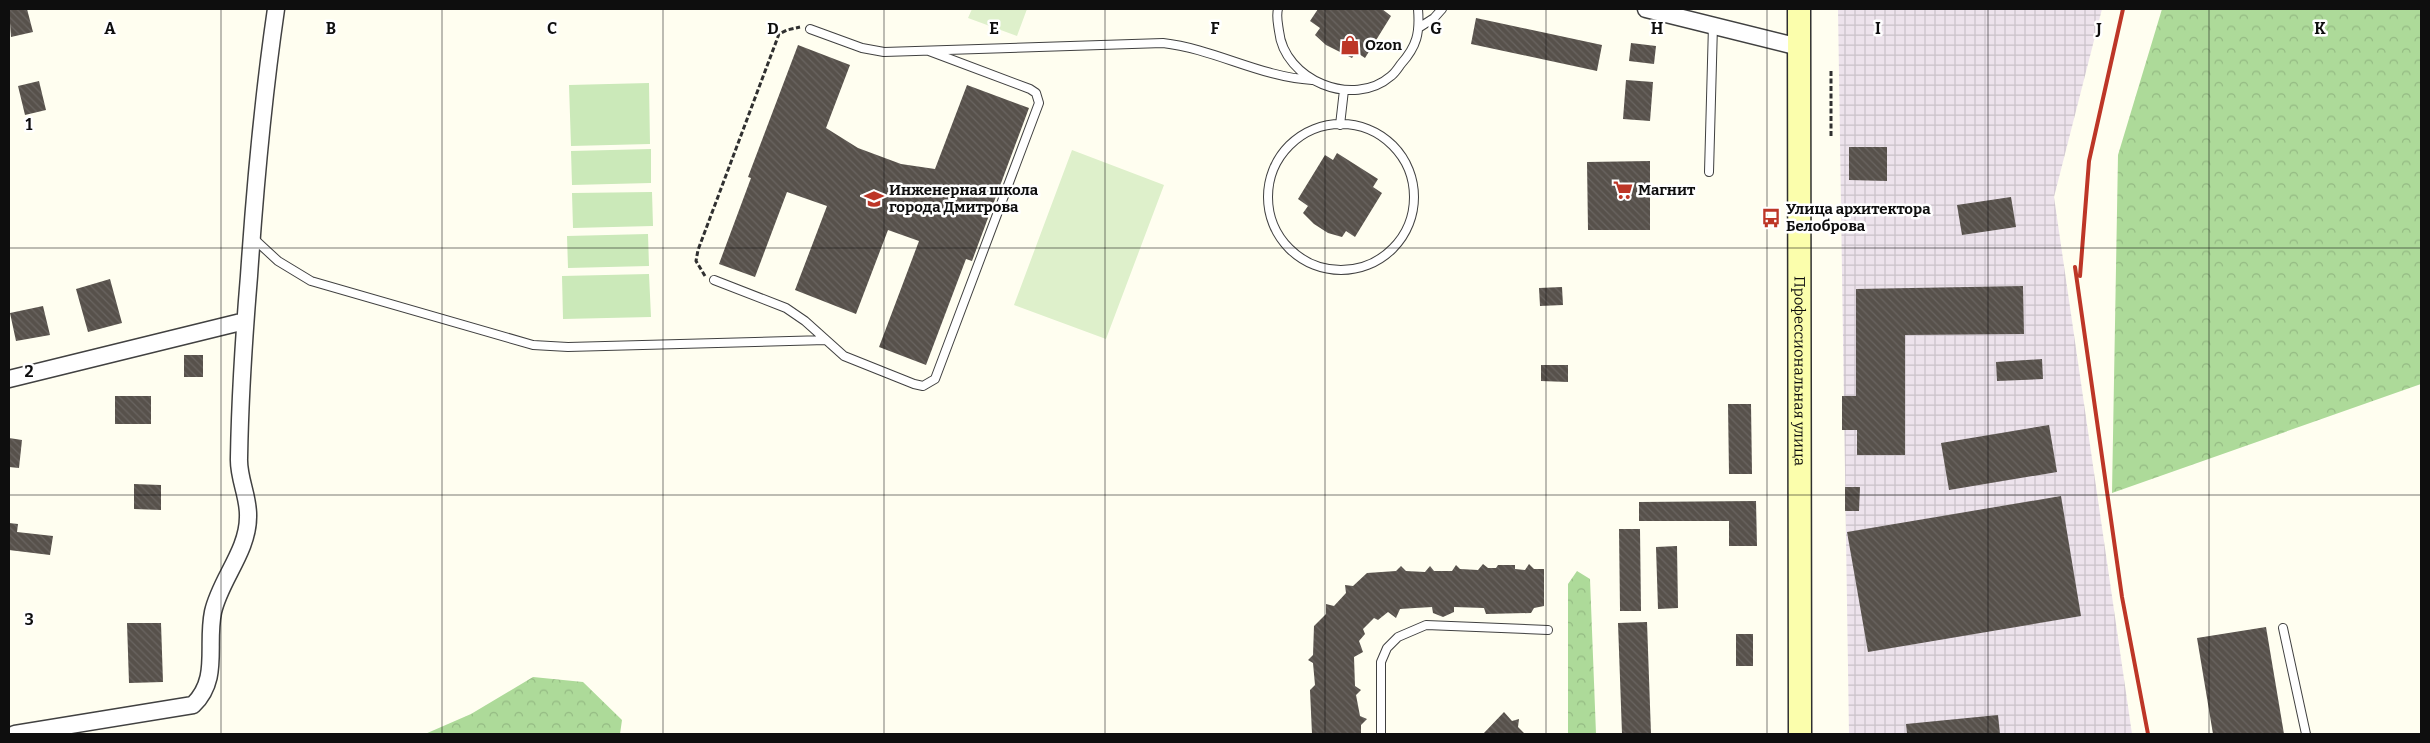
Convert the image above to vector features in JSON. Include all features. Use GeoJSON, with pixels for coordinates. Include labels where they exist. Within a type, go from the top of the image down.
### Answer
{"type":"FeatureCollection","features":[{"type":"Feature","properties":{"kind":"main road","name":"Профессиональная улица"},"geometry":{"type":"LineString","coordinates":[[1799,9],[1800,734]]}},
{"type":"Feature","properties":{"kind":"street"},"geometry":{"type":"LineString","coordinates":[[15,734],[193,705],[202,696],[209,682],[212,614],[218,595],[246,536],[249,516],[238,460],[252,236],[264,100],[276,9]]}},
{"type":"Feature","properties":{"kind":"street"},"geometry":{"type":"LineString","coordinates":[[1646,9],[1799,46]]}},
{"type":"Feature","properties":{"kind":"street"},"geometry":{"type":"LineString","coordinates":[[9,378],[246,321]]}},
{"type":"Feature","properties":{"kind":"lane"},"geometry":{"type":"LineString","coordinates":[[1278,9],[1280,40],[1290,61],[1312,80]]}},
{"type":"Feature","properties":{"kind":"lane"},"geometry":{"type":"LineString","coordinates":[[810,29],[873,50],[929,51],[1163,43],[1197,49],[1279,76],[1312,80],[1344,90],[1371,87],[1391,77],[1413,50],[1420,27],[1418,9]]}},
{"type":"Feature","properties":{"kind":"lane"},"geometry":{"type":"LineString","coordinates":[[1420,27],[1434,18],[1442,9]]}},
{"type":"Feature","properties":{"kind":"lane"},"geometry":{"type":"LineString","coordinates":[[1709,172],[1713,25]]}},
{"type":"Feature","properties":{"kind":"lane"},"geometry":{"type":"LineString","coordinates":[[714,280],[786,308],[800,316],[850,359],[914,384],[923,386],[935,379],[1038,107],[1038,98],[1030,89],[929,51]]}},
{"type":"Feature","properties":{"kind":"lane"},"geometry":{"type":"LineString","coordinates":[[1340,125],[1344,90]]}},
{"type":"Feature","properties":{"kind":"lane"},"geometry":{"type":"LineString","coordinates":[[1352,124],[1368,128],[1390,142],[1408,166],[1414,201],[1407,229],[1386,255],[1353,270],[1327,269],[1312,265],[1290,250],[1276,231],[1268,206],[1267,192],[1273,167],[1295,139],[1324,125],[1340,125],[1352,124]]}},
{"type":"Feature","properties":{"kind":"lane"},"geometry":{"type":"LineString","coordinates":[[252,236],[278,262],[311,281],[533,345],[562,348],[826,340]]}},
{"type":"Feature","properties":{"kind":"lane"},"geometry":{"type":"LineString","coordinates":[[1381,734],[1381,662],[1387,648],[1398,636],[1426,625],[1548,630]]}},
{"type":"Feature","properties":{"kind":"lane"},"geometry":{"type":"LineString","coordinates":[[2284,628],[2306,734]]}},
{"type":"Feature","properties":{"kind":"path"},"geometry":{"type":"LineString","coordinates":[[714,280],[700,270],[696,261],[698,250],[779,34],[794,28],[810,29]]}},
{"type":"Feature","properties":{"kind":"path"},"geometry":{"type":"LineString","coordinates":[[1831,70],[1831,138]]}},
{"type":"Feature","properties":{"kind":"shaded area"},"geometry":{"type":"Polygon","coordinates":[[[1838,9],[2102,9],[2054,197],[2132,734],[1849,734],[1838,9]]]}},
{"type":"Feature","properties":{"kind":"green space"},"geometry":{"type":"Polygon","coordinates":[[[972,9],[1027,9],[1017,36],[968,18],[972,9]]]}},
{"type":"Feature","properties":{"kind":"green space"},"geometry":{"type":"Polygon","coordinates":[[[2162,9],[2421,9],[2421,384],[2112,493],[2118,155],[2162,9]]]}},
{"type":"Feature","properties":{"kind":"green space"},"geometry":{"type":"Polygon","coordinates":[[[649,83],[650,144],[571,146],[569,85],[649,83]]]}},
{"type":"Feature","properties":{"kind":"green space"},"geometry":{"type":"Polygon","coordinates":[[[651,149],[651,183],[572,185],[571,151],[651,149]]]}},
{"type":"Feature","properties":{"kind":"green space"},"geometry":{"type":"Polygon","coordinates":[[[1072,150],[1164,185],[1106,339],[1014,305],[1072,150]]]}},
{"type":"Feature","properties":{"kind":"green space"},"geometry":{"type":"Polygon","coordinates":[[[652,192],[653,226],[573,228],[572,193],[652,192]]]}},
{"type":"Feature","properties":{"kind":"green space"},"geometry":{"type":"Polygon","coordinates":[[[648,234],[649,266],[568,268],[567,236],[648,234]]]}},
{"type":"Feature","properties":{"kind":"green space"},"geometry":{"type":"Polygon","coordinates":[[[649,274],[651,317],[563,319],[562,276],[649,274]]]}},
{"type":"Feature","properties":{"kind":"green space"},"geometry":{"type":"Polygon","coordinates":[[[1577,571],[1590,579],[1596,734],[1568,734],[1568,584],[1577,571]]]}},
{"type":"Feature","properties":{"kind":"green space"},"geometry":{"type":"Polygon","coordinates":[[[533,677],[583,682],[622,720],[620,734],[425,734],[471,714],[533,677]]]}},
{"type":"Feature","properties":{"kind":"building"},"geometry":{"type":"Polygon","coordinates":[[[9,9],[27,9],[33,32],[11,37],[9,9]]]}},
{"type":"Feature","properties":{"kind":"building"},"geometry":{"type":"Polygon","coordinates":[[[1318,9],[1382,9],[1391,16],[1365,58],[1356,52],[1352,58],[1326,45],[1315,35],[1320,28],[1310,21],[1318,9]]]}},
{"type":"Feature","properties":{"kind":"building"},"geometry":{"type":"Polygon","coordinates":[[[1476,18],[1602,45],[1597,71],[1471,44],[1476,18]]]}},
{"type":"Feature","properties":{"kind":"building"},"geometry":{"type":"Polygon","coordinates":[[[1631,43],[1656,46],[1654,64],[1629,61],[1631,43]]]}},
{"type":"Feature","properties":{"kind":"building"},"geometry":{"type":"Polygon","coordinates":[[[798,45],[850,65],[826,128],[858,148],[901,164],[935,169],[967,85],[1029,108],[972,261],[966,259],[926,365],[879,347],[919,241],[888,230],[856,314],[795,290],[827,206],[787,192],[755,277],[719,264],[751,178],[748,177],[798,45]]]}},
{"type":"Feature","properties":{"kind":"building"},"geometry":{"type":"Polygon","coordinates":[[[1626,80],[1653,82],[1650,121],[1623,119],[1626,80]]]}},
{"type":"Feature","properties":{"kind":"building"},"geometry":{"type":"Polygon","coordinates":[[[39,81],[46,110],[25,115],[18,86],[39,81]]]}},
{"type":"Feature","properties":{"kind":"building"},"geometry":{"type":"Polygon","coordinates":[[[1849,147],[1887,147],[1887,181],[1849,180],[1849,147]]]}},
{"type":"Feature","properties":{"kind":"building"},"geometry":{"type":"Polygon","coordinates":[[[1337,153],[1378,179],[1373,187],[1382,193],[1355,237],[1346,231],[1342,237],[1328,233],[1314,224],[1303,213],[1308,206],[1298,199],[1325,155],[1333,160],[1337,153]]]}},
{"type":"Feature","properties":{"kind":"building"},"geometry":{"type":"Polygon","coordinates":[[[1650,161],[1650,230],[1588,230],[1587,162],[1650,161]]]}},
{"type":"Feature","properties":{"kind":"building"},"geometry":{"type":"Polygon","coordinates":[[[2011,197],[2016,227],[1962,235],[1957,205],[2011,197]]]}},
{"type":"Feature","properties":{"kind":"building"},"geometry":{"type":"Polygon","coordinates":[[[110,279],[122,323],[88,332],[76,289],[110,279]]]}},
{"type":"Feature","properties":{"kind":"building"},"geometry":{"type":"Polygon","coordinates":[[[2023,286],[2024,334],[1905,335],[1905,455],[1857,455],[1857,430],[1842,430],[1842,396],[1856,396],[1856,289],[2023,286]]]}},
{"type":"Feature","properties":{"kind":"building"},"geometry":{"type":"Polygon","coordinates":[[[1562,287],[1563,305],[1540,306],[1539,288],[1562,287]]]}},
{"type":"Feature","properties":{"kind":"building"},"geometry":{"type":"Polygon","coordinates":[[[43,306],[50,335],[16,341],[10,313],[43,306]]]}},
{"type":"Feature","properties":{"kind":"building"},"geometry":{"type":"Polygon","coordinates":[[[184,355],[203,355],[203,377],[184,377],[184,355]]]}},
{"type":"Feature","properties":{"kind":"building"},"geometry":{"type":"Polygon","coordinates":[[[2042,359],[2043,379],[1997,381],[1996,362],[2042,359]]]}},
{"type":"Feature","properties":{"kind":"building"},"geometry":{"type":"Polygon","coordinates":[[[1541,365],[1568,365],[1568,382],[1541,381],[1541,365]]]}},
{"type":"Feature","properties":{"kind":"building"},"geometry":{"type":"Polygon","coordinates":[[[115,396],[151,396],[151,424],[115,424],[115,396]]]}},
{"type":"Feature","properties":{"kind":"building"},"geometry":{"type":"Polygon","coordinates":[[[1728,404],[1751,404],[1752,474],[1729,474],[1728,404]]]}},
{"type":"Feature","properties":{"kind":"building"},"geometry":{"type":"Polygon","coordinates":[[[2049,425],[2057,472],[1949,490],[1941,443],[2049,425]]]}},
{"type":"Feature","properties":{"kind":"building"},"geometry":{"type":"Polygon","coordinates":[[[9,438],[22,440],[19,468],[9,467],[9,438]]]}},
{"type":"Feature","properties":{"kind":"building"},"geometry":{"type":"Polygon","coordinates":[[[134,484],[161,485],[161,510],[134,509],[134,484]]]}},
{"type":"Feature","properties":{"kind":"building"},"geometry":{"type":"Polygon","coordinates":[[[1845,487],[1860,487],[1859,511],[1845,511],[1845,487]]]}},
{"type":"Feature","properties":{"kind":"building"},"geometry":{"type":"Polygon","coordinates":[[[2061,496],[2081,616],[1868,652],[1847,532],[2061,496]]]}},
{"type":"Feature","properties":{"kind":"building"},"geometry":{"type":"Polygon","coordinates":[[[1756,501],[1757,546],[1729,546],[1729,521],[1639,521],[1639,502],[1756,501]]]}},
{"type":"Feature","properties":{"kind":"building"},"geometry":{"type":"Polygon","coordinates":[[[9,523],[18,524],[17,532],[53,536],[50,555],[9,550],[9,523]]]}},
{"type":"Feature","properties":{"kind":"building"},"geometry":{"type":"Polygon","coordinates":[[[1619,529],[1640,529],[1641,611],[1620,611],[1619,529]]]}},
{"type":"Feature","properties":{"kind":"building"},"geometry":{"type":"Polygon","coordinates":[[[1677,546],[1678,608],[1658,609],[1656,547],[1677,546]]]}},
{"type":"Feature","properties":{"kind":"building"},"geometry":{"type":"Polygon","coordinates":[[[1483,564],[1488,568],[1496,568],[1498,565],[1515,565],[1515,569],[1525,570],[1529,564],[1534,569],[1544,569],[1544,606],[1534,608],[1531,613],[1486,614],[1484,608],[1454,607],[1454,612],[1443,617],[1433,613],[1432,607],[1400,609],[1396,618],[1388,612],[1378,620],[1374,618],[1363,629],[1365,634],[1359,641],[1363,652],[1354,657],[1355,686],[1361,690],[1356,695],[1360,716],[1367,719],[1361,725],[1361,734],[1312,734],[1310,690],[1315,685],[1313,663],[1308,660],[1313,655],[1314,626],[1326,614],[1326,604],[1334,606],[1346,593],[1345,585],[1353,586],[1367,573],[1396,571],[1401,566],[1406,571],[1425,572],[1430,566],[1434,571],[1452,571],[1456,565],[1460,569],[1478,570],[1483,564]]]}},
{"type":"Feature","properties":{"kind":"building"},"geometry":{"type":"Polygon","coordinates":[[[1647,622],[1651,734],[1622,734],[1618,623],[1647,622]]]}},
{"type":"Feature","properties":{"kind":"building"},"geometry":{"type":"Polygon","coordinates":[[[127,623],[161,623],[163,682],[129,683],[127,623]]]}},
{"type":"Feature","properties":{"kind":"building"},"geometry":{"type":"Polygon","coordinates":[[[2266,627],[2284,734],[2213,734],[2197,638],[2266,627]]]}},
{"type":"Feature","properties":{"kind":"building"},"geometry":{"type":"Polygon","coordinates":[[[1736,634],[1753,634],[1753,666],[1736,666],[1736,634]]]}},
{"type":"Feature","properties":{"kind":"building"},"geometry":{"type":"Polygon","coordinates":[[[1504,712],[1512,721],[1519,719],[1518,727],[1525,734],[1483,734],[1504,712]]]}},
{"type":"Feature","properties":{"kind":"building"},"geometry":{"type":"Polygon","coordinates":[[[1998,715],[2000,734],[1907,734],[1906,724],[1998,715]]]}},
{"type":"Feature","properties":{"kind":"railway"},"geometry":{"type":"LineString","coordinates":[[2080,276],[2089,161],[2123,9]]}},
{"type":"Feature","properties":{"kind":"railway"},"geometry":{"type":"LineString","coordinates":[[2075,267],[2122,597],[2148,734]]}},
{"type":"Feature","properties":{"kind":"place","name":"Ozon"},"geometry":{"type":"Point","coordinates":[1350,45]}},
{"type":"Feature","properties":{"kind":"place","name":"Магнит"},"geometry":{"type":"Point","coordinates":[1623,190]}},
{"type":"Feature","properties":{"kind":"place","name":"Инженерная школа города Дмитрова"},"geometry":{"type":"Point","coordinates":[874,199]}},
{"type":"Feature","properties":{"kind":"place","name":"Улица архитектора Белоброва"},"geometry":{"type":"Point","coordinates":[1771,218]}}]}
